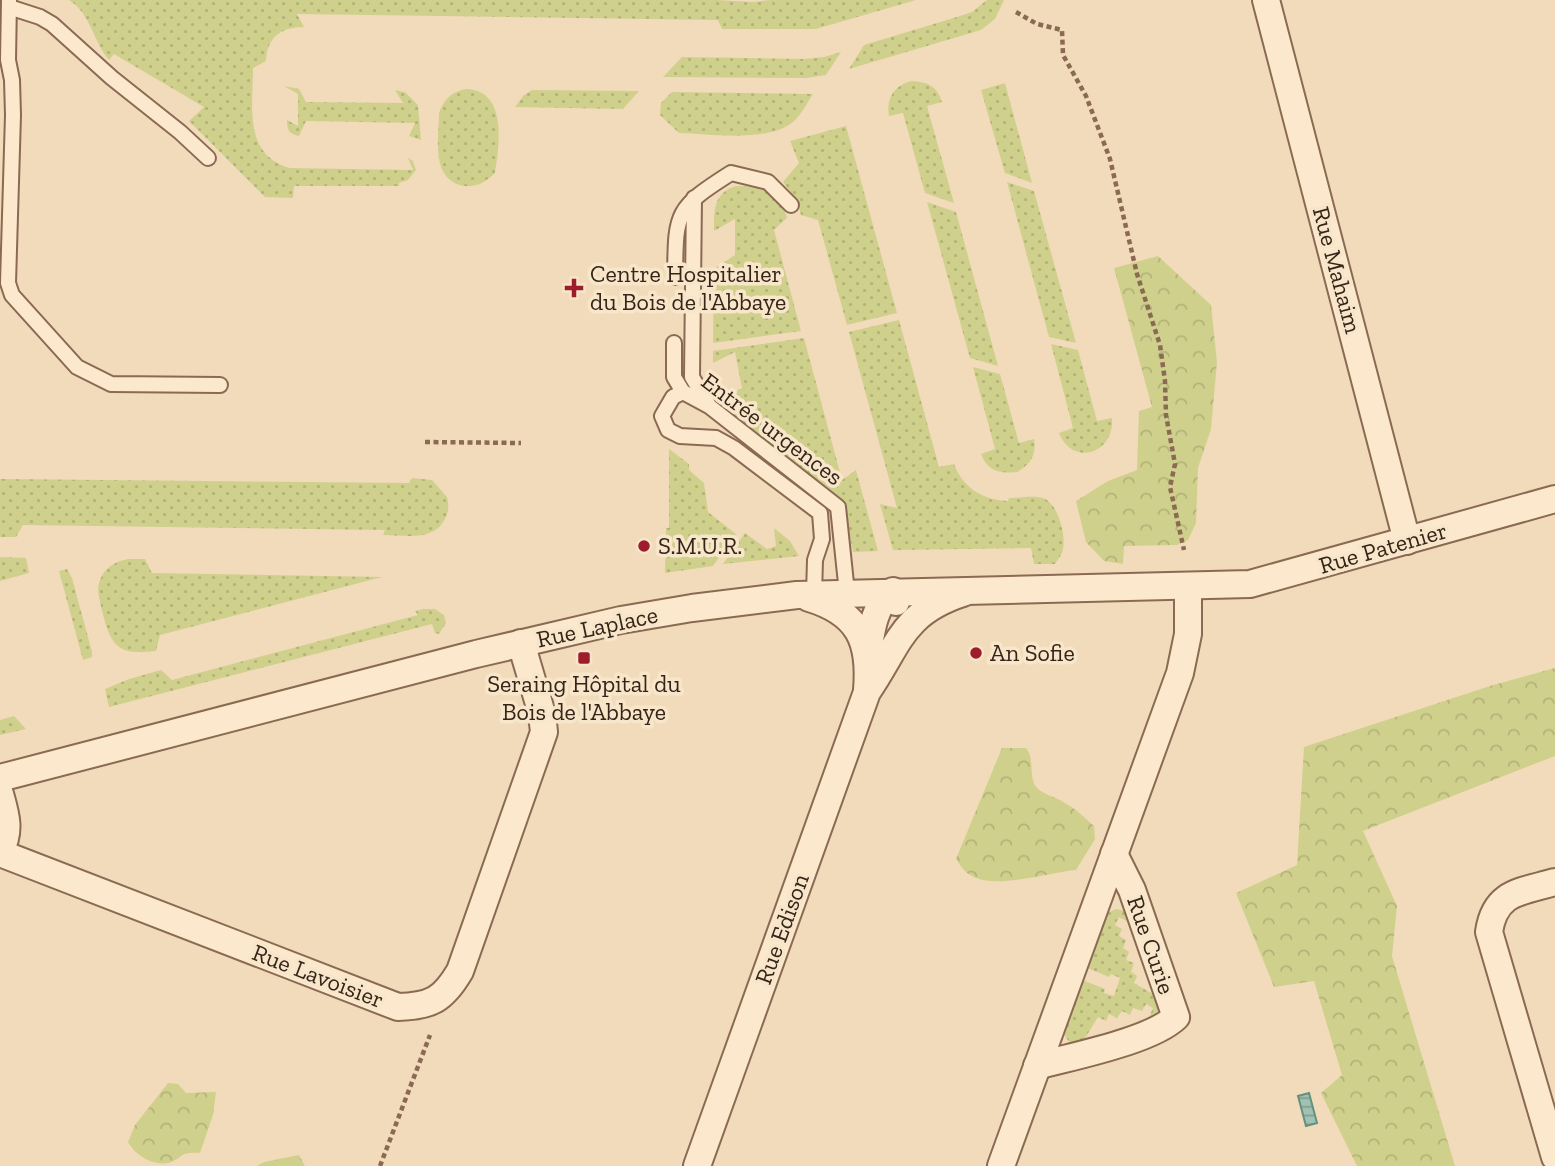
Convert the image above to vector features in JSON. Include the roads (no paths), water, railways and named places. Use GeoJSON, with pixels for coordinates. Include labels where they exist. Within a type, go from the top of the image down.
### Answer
{"type":"FeatureCollection","features":[{"type":"Feature","properties":{"kind":"street","name":"Rue Mahaim"},"geometry":{"type":"LineString","coordinates":[[1266,0],[1407,541]]}},
{"type":"Feature","properties":{"kind":"street","name":"Rue Patenier"},"geometry":{"type":"LineString","coordinates":[[1199,587],[1273,580],[1555,499]]}},
{"type":"Feature","properties":{"kind":"street","name":"Rue Laplace"},"geometry":{"type":"LineString","coordinates":[[0,778],[521,643],[621,620],[692,608],[805,595],[893,591],[1199,587]]}},
{"type":"Feature","properties":{"kind":"street","name":"Rue Curie"},"geometry":{"type":"LineString","coordinates":[[1001,1166],[1180,673],[1199,587]]}},
{"type":"Feature","properties":{"kind":"street"},"geometry":{"type":"LineString","coordinates":[[879,653],[923,613],[955,596],[976,589]]}},
{"type":"Feature","properties":{"kind":"street"},"geometry":{"type":"LineString","coordinates":[[879,653],[874,620],[880,606],[893,591]]}},
{"type":"Feature","properties":{"kind":"street","name":"Rue Edison"},"geometry":{"type":"LineString","coordinates":[[697,1166],[879,653],[850,619],[832,607],[805,595]]}},
{"type":"Feature","properties":{"kind":"street","name":"Rue Lavoisier"},"geometry":{"type":"LineString","coordinates":[[0,852],[398,1007],[421,1006],[436,1001],[450,988],[460,971],[544,732],[542,714],[521,643]]}},
{"type":"Feature","properties":{"kind":"street"},"geometry":{"type":"LineString","coordinates":[[0,794],[8,829],[0,852]]}},
{"type":"Feature","properties":{"kind":"street","name":"Rue Curie"},"geometry":{"type":"LineString","coordinates":[[1037,1066],[1148,1034],[1167,1026],[1176,1017],[1132,890],[1114,854]]}},
{"type":"Feature","properties":{"kind":"street"},"geometry":{"type":"LineString","coordinates":[[1555,882],[1503,899],[1491,916],[1489,932],[1555,1157]]}},
{"type":"Feature","properties":{"kind":"lane"},"geometry":{"type":"LineString","coordinates":[[208,158],[52,24],[9,4],[4,43],[13,115],[8,283],[12,295],[77,367],[101,380],[111,384],[220,385]]}},
{"type":"Feature","properties":{"kind":"lane"},"geometry":{"type":"LineString","coordinates":[[675,277],[675,229],[683,211],[694,198],[731,173],[768,182],[791,205]]}},
{"type":"Feature","properties":{"kind":"lane"},"geometry":{"type":"LineString","coordinates":[[694,198],[692,377],[709,406]]}},
{"type":"Feature","properties":{"kind":"lane","name":"Entrée urgences"},"geometry":{"type":"LineString","coordinates":[[674,343],[674,377],[683,392],[709,406],[838,507],[847,593]]}},
{"type":"Feature","properties":{"kind":"lane"},"geometry":{"type":"LineString","coordinates":[[683,392],[673,397],[662,416],[668,430],[680,436],[716,438],[734,448],[820,513],[821,538],[805,595]]}},
{"type":"Feature","properties":{"kind":"place","name":"Centre Hospitalier du Bois de l'Abbaye"},"geometry":{"type":"Point","coordinates":[574,288]}},
{"type":"Feature","properties":{"kind":"place","name":"S.M.U.R."},"geometry":{"type":"Point","coordinates":[644,546]}},
{"type":"Feature","properties":{"kind":"place","name":"An Sofie"},"geometry":{"type":"Point","coordinates":[976,653]}},
{"type":"Feature","properties":{"kind":"place","name":"Seraing Hôpital du Bois de l'Abbaye"},"geometry":{"type":"Point","coordinates":[584,658]}}]}
